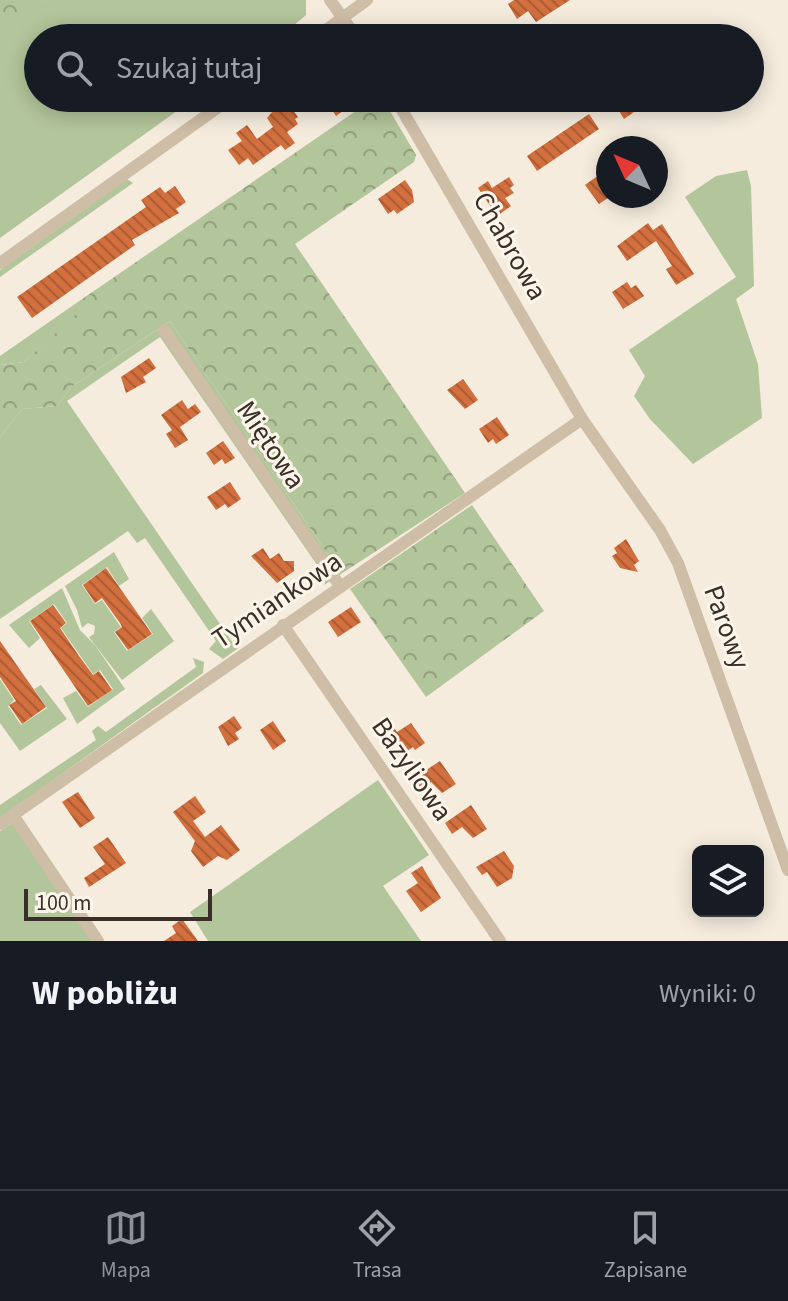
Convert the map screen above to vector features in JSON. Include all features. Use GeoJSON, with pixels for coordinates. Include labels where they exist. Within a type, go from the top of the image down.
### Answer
{"type":"FeatureCollection","features":[{"type":"Feature","properties":{"kind":"street"},"geometry":{"type":"LineString","coordinates":[[330,0],[347,24]]}},
{"type":"Feature","properties":{"kind":"street"},"geometry":{"type":"LineString","coordinates":[[335,24],[367,0]]}},
{"type":"Feature","properties":{"kind":"street"},"geometry":{"type":"LineString","coordinates":[[0,263],[211,112]]}},
{"type":"Feature","properties":{"kind":"street","name":"Chabrowa"},"geometry":{"type":"LineString","coordinates":[[403,112],[582,419]]}},
{"type":"Feature","properties":{"kind":"street","name":"Miętowa"},"geometry":{"type":"LineString","coordinates":[[164,330],[340,586]]}},
{"type":"Feature","properties":{"kind":"street","name":"Tymiankowa"},"geometry":{"type":"LineString","coordinates":[[0,824],[582,419]]}},
{"type":"Feature","properties":{"kind":"street","name":"Parowy"},"geometry":{"type":"LineString","coordinates":[[582,419],[660,530],[678,563],[788,870]]}},
{"type":"Feature","properties":{"kind":"street","name":"Bazyliowa"},"geometry":{"type":"LineString","coordinates":[[283,625],[500,941]]}},
{"type":"Feature","properties":{"kind":"street"},"geometry":{"type":"LineString","coordinates":[[13,815],[98,941]]}},
{"type":"Feature","properties":{"kind":"green space"},"geometry":{"type":"Polygon","coordinates":[[[0,0],[306,0],[306,15],[295,24],[24,24],[24,112],[176,112],[0,238],[0,0]]]}},
{"type":"Feature","properties":{"kind":"green space"},"geometry":{"type":"Polygon","coordinates":[[[0,0],[66,0],[51,2],[18,30],[0,37],[0,0]]]}},
{"type":"Feature","properties":{"kind":"green space"},"geometry":{"type":"Polygon","coordinates":[[[354,112],[391,112],[416,155],[414,162],[295,244],[465,493],[341,574],[170,321],[71,387],[57,406],[22,409],[0,437],[0,365],[24,362],[80,311],[75,304],[354,112]]]}},
{"type":"Feature","properties":{"kind":"green space"},"geometry":{"type":"Polygon","coordinates":[[[747,170],[751,186],[754,286],[736,299],[758,364],[762,418],[693,464],[650,419],[634,396],[645,376],[629,350],[736,277],[685,197],[716,176],[747,170]]]}},
{"type":"Feature","properties":{"kind":"green space"},"geometry":{"type":"Polygon","coordinates":[[[127,179],[133,183],[0,277],[0,270],[127,179]]]}},
{"type":"Feature","properties":{"kind":"green space"},"geometry":{"type":"Polygon","coordinates":[[[75,304],[81,311],[24,362],[0,365],[0,356],[75,304]]]}},
{"type":"Feature","properties":{"kind":"green space"},"geometry":{"type":"Polygon","coordinates":[[[170,321],[341,574],[324,585],[326,578],[160,337],[67,401],[235,646],[240,647],[223,659],[209,649],[216,641],[145,538],[137,543],[128,531],[0,619],[0,437],[22,409],[57,406],[71,387],[170,321]]]}},
{"type":"Feature","properties":{"kind":"green space"},"geometry":{"type":"Polygon","coordinates":[[[472,505],[544,611],[426,697],[350,589],[472,505]]]}},
{"type":"Feature","properties":{"kind":"green space"},"geometry":{"type":"Polygon","coordinates":[[[114,552],[129,579],[119,586],[107,567],[82,585],[95,604],[102,600],[121,627],[114,632],[127,651],[153,634],[142,618],[151,609],[174,641],[122,680],[89,637],[94,634],[95,626],[88,623],[82,628],[65,586],[114,552]]]}},
{"type":"Feature","properties":{"kind":"green space"},"geometry":{"type":"Polygon","coordinates":[[[62,588],[80,630],[95,645],[125,689],[77,724],[63,698],[76,691],[88,707],[113,689],[100,670],[93,674],[61,628],[67,623],[54,604],[29,621],[40,638],[29,648],[9,625],[62,588]]]}},
{"type":"Feature","properties":{"kind":"green space"},"geometry":{"type":"Polygon","coordinates":[[[193,658],[204,662],[203,673],[0,818],[0,805],[96,740],[92,731],[98,726],[106,732],[196,667],[193,658]]]}},
{"type":"Feature","properties":{"kind":"green space"},"geometry":{"type":"Polygon","coordinates":[[[0,679],[14,700],[8,706],[21,725],[47,708],[34,689],[41,685],[67,719],[20,751],[0,723],[0,679]]]}},
{"type":"Feature","properties":{"kind":"green space"},"geometry":{"type":"Polygon","coordinates":[[[378,780],[429,855],[383,886],[421,941],[208,941],[190,912],[378,780]]]}},
{"type":"Feature","properties":{"kind":"green space"},"geometry":{"type":"Polygon","coordinates":[[[14,822],[93,941],[0,941],[0,831],[14,822]]]}},
{"type":"Feature","properties":{"kind":"building"},"geometry":{"type":"Polygon","coordinates":[[[514,0],[570,0],[536,22],[528,11],[517,19],[508,4],[514,0]]]}},
{"type":"Feature","properties":{"kind":"building"},"geometry":{"type":"Polygon","coordinates":[[[272,112],[294,112],[298,124],[287,132],[295,143],[285,150],[281,145],[253,165],[248,158],[239,165],[228,150],[242,141],[236,133],[247,125],[257,139],[273,127],[267,118],[272,112]]]}},
{"type":"Feature","properties":{"kind":"building"},"geometry":{"type":"Polygon","coordinates":[[[620,112],[634,112],[624,119],[620,112]]]}},
{"type":"Feature","properties":{"kind":"building"},"geometry":{"type":"Polygon","coordinates":[[[589,114],[599,129],[537,171],[527,156],[589,114]]]}},
{"type":"Feature","properties":{"kind":"building"},"geometry":{"type":"Polygon","coordinates":[[[509,177],[514,193],[505,198],[511,206],[497,216],[478,188],[488,181],[492,188],[509,177]]]}},
{"type":"Feature","properties":{"kind":"building"},"geometry":{"type":"Polygon","coordinates":[[[596,177],[596,200],[585,185],[596,177]]]}},
{"type":"Feature","properties":{"kind":"building"},"geometry":{"type":"Polygon","coordinates":[[[405,180],[412,190],[414,202],[397,214],[394,210],[388,214],[378,199],[405,180]]]}},
{"type":"Feature","properties":{"kind":"building"},"geometry":{"type":"Polygon","coordinates":[[[175,186],[186,202],[176,209],[179,213],[132,240],[135,245],[32,318],[17,297],[146,207],[141,200],[160,187],[165,193],[175,186]]]}},
{"type":"Feature","properties":{"kind":"building"},"geometry":{"type":"Polygon","coordinates":[[[648,223],[653,230],[662,224],[694,274],[676,285],[666,269],[672,266],[656,241],[627,261],[617,246],[648,223]]]}},
{"type":"Feature","properties":{"kind":"building"},"geometry":{"type":"Polygon","coordinates":[[[627,282],[631,288],[636,285],[644,296],[623,309],[612,292],[627,282]]]}},
{"type":"Feature","properties":{"kind":"building"},"geometry":{"type":"Polygon","coordinates":[[[149,358],[156,368],[143,377],[146,382],[126,393],[121,377],[149,358]]]}},
{"type":"Feature","properties":{"kind":"building"},"geometry":{"type":"Polygon","coordinates":[[[463,379],[478,400],[465,409],[447,390],[463,379]]]}},
{"type":"Feature","properties":{"kind":"building"},"geometry":{"type":"Polygon","coordinates":[[[182,400],[188,409],[195,404],[201,412],[180,427],[188,440],[175,448],[166,434],[172,430],[161,415],[182,400]]]}},
{"type":"Feature","properties":{"kind":"building"},"geometry":{"type":"Polygon","coordinates":[[[497,417],[509,435],[496,444],[493,439],[488,443],[479,429],[497,417]]]}},
{"type":"Feature","properties":{"kind":"building"},"geometry":{"type":"Polygon","coordinates":[[[223,441],[235,458],[225,464],[222,459],[214,465],[206,453],[223,441]]]}},
{"type":"Feature","properties":{"kind":"building"},"geometry":{"type":"Polygon","coordinates":[[[230,482],[241,499],[228,508],[225,504],[216,510],[207,497],[230,482]]]}},
{"type":"Feature","properties":{"kind":"building"},"geometry":{"type":"Polygon","coordinates":[[[626,539],[639,561],[634,565],[638,572],[620,568],[612,556],[617,553],[614,548],[626,539]]]}},
{"type":"Feature","properties":{"kind":"building"},"geometry":{"type":"Polygon","coordinates":[[[263,548],[270,559],[279,553],[284,561],[294,561],[294,571],[277,583],[251,556],[263,548]]]}},
{"type":"Feature","properties":{"kind":"building"},"geometry":{"type":"Polygon","coordinates":[[[106,568],[152,634],[128,650],[115,632],[122,627],[120,623],[102,598],[95,603],[83,585],[106,568]]]}},
{"type":"Feature","properties":{"kind":"building"},"geometry":{"type":"Polygon","coordinates":[[[53,605],[66,623],[60,628],[79,656],[93,675],[99,671],[112,690],[88,706],[30,621],[53,605]]]}},
{"type":"Feature","properties":{"kind":"building"},"geometry":{"type":"Polygon","coordinates":[[[351,607],[361,622],[338,637],[328,622],[351,607]]]}},
{"type":"Feature","properties":{"kind":"building"},"geometry":{"type":"Polygon","coordinates":[[[0,641],[46,707],[22,724],[9,705],[16,701],[0,677],[0,641]]]}},
{"type":"Feature","properties":{"kind":"building"},"geometry":{"type":"Polygon","coordinates":[[[234,716],[242,728],[235,733],[239,739],[228,746],[218,727],[234,716]]]}},
{"type":"Feature","properties":{"kind":"building"},"geometry":{"type":"Polygon","coordinates":[[[273,721],[286,741],[273,750],[260,730],[273,721]]]}},
{"type":"Feature","properties":{"kind":"building"},"geometry":{"type":"Polygon","coordinates":[[[411,723],[425,743],[415,750],[413,747],[406,752],[396,738],[389,743],[382,732],[392,725],[397,732],[411,723]]]}},
{"type":"Feature","properties":{"kind":"building"},"geometry":{"type":"Polygon","coordinates":[[[440,761],[456,784],[442,793],[431,782],[421,789],[414,778],[440,761]]]}},
{"type":"Feature","properties":{"kind":"building"},"geometry":{"type":"Polygon","coordinates":[[[78,792],[95,818],[80,828],[62,802],[78,792]]]}},
{"type":"Feature","properties":{"kind":"building"},"geometry":{"type":"Polygon","coordinates":[[[195,796],[206,812],[193,821],[205,837],[221,825],[240,850],[227,860],[218,856],[203,867],[191,851],[195,841],[173,812],[195,796]]]}},
{"type":"Feature","properties":{"kind":"building"},"geometry":{"type":"Polygon","coordinates":[[[471,805],[487,829],[473,838],[462,827],[452,834],[445,823],[471,805]]]}},
{"type":"Feature","properties":{"kind":"building"},"geometry":{"type":"Polygon","coordinates":[[[108,837],[126,863],[89,887],[84,878],[105,864],[93,847],[108,837]]]}},
{"type":"Feature","properties":{"kind":"building"},"geometry":{"type":"Polygon","coordinates":[[[504,851],[514,866],[512,878],[497,887],[487,872],[482,875],[476,867],[504,851]]]}},
{"type":"Feature","properties":{"kind":"building"},"geometry":{"type":"Polygon","coordinates":[[[422,866],[441,898],[421,912],[406,891],[418,883],[411,873],[422,866]]]}},
{"type":"Feature","properties":{"kind":"building"},"geometry":{"type":"Polygon","coordinates":[[[182,919],[198,941],[164,941],[176,933],[172,926],[182,919]]]}}]}
